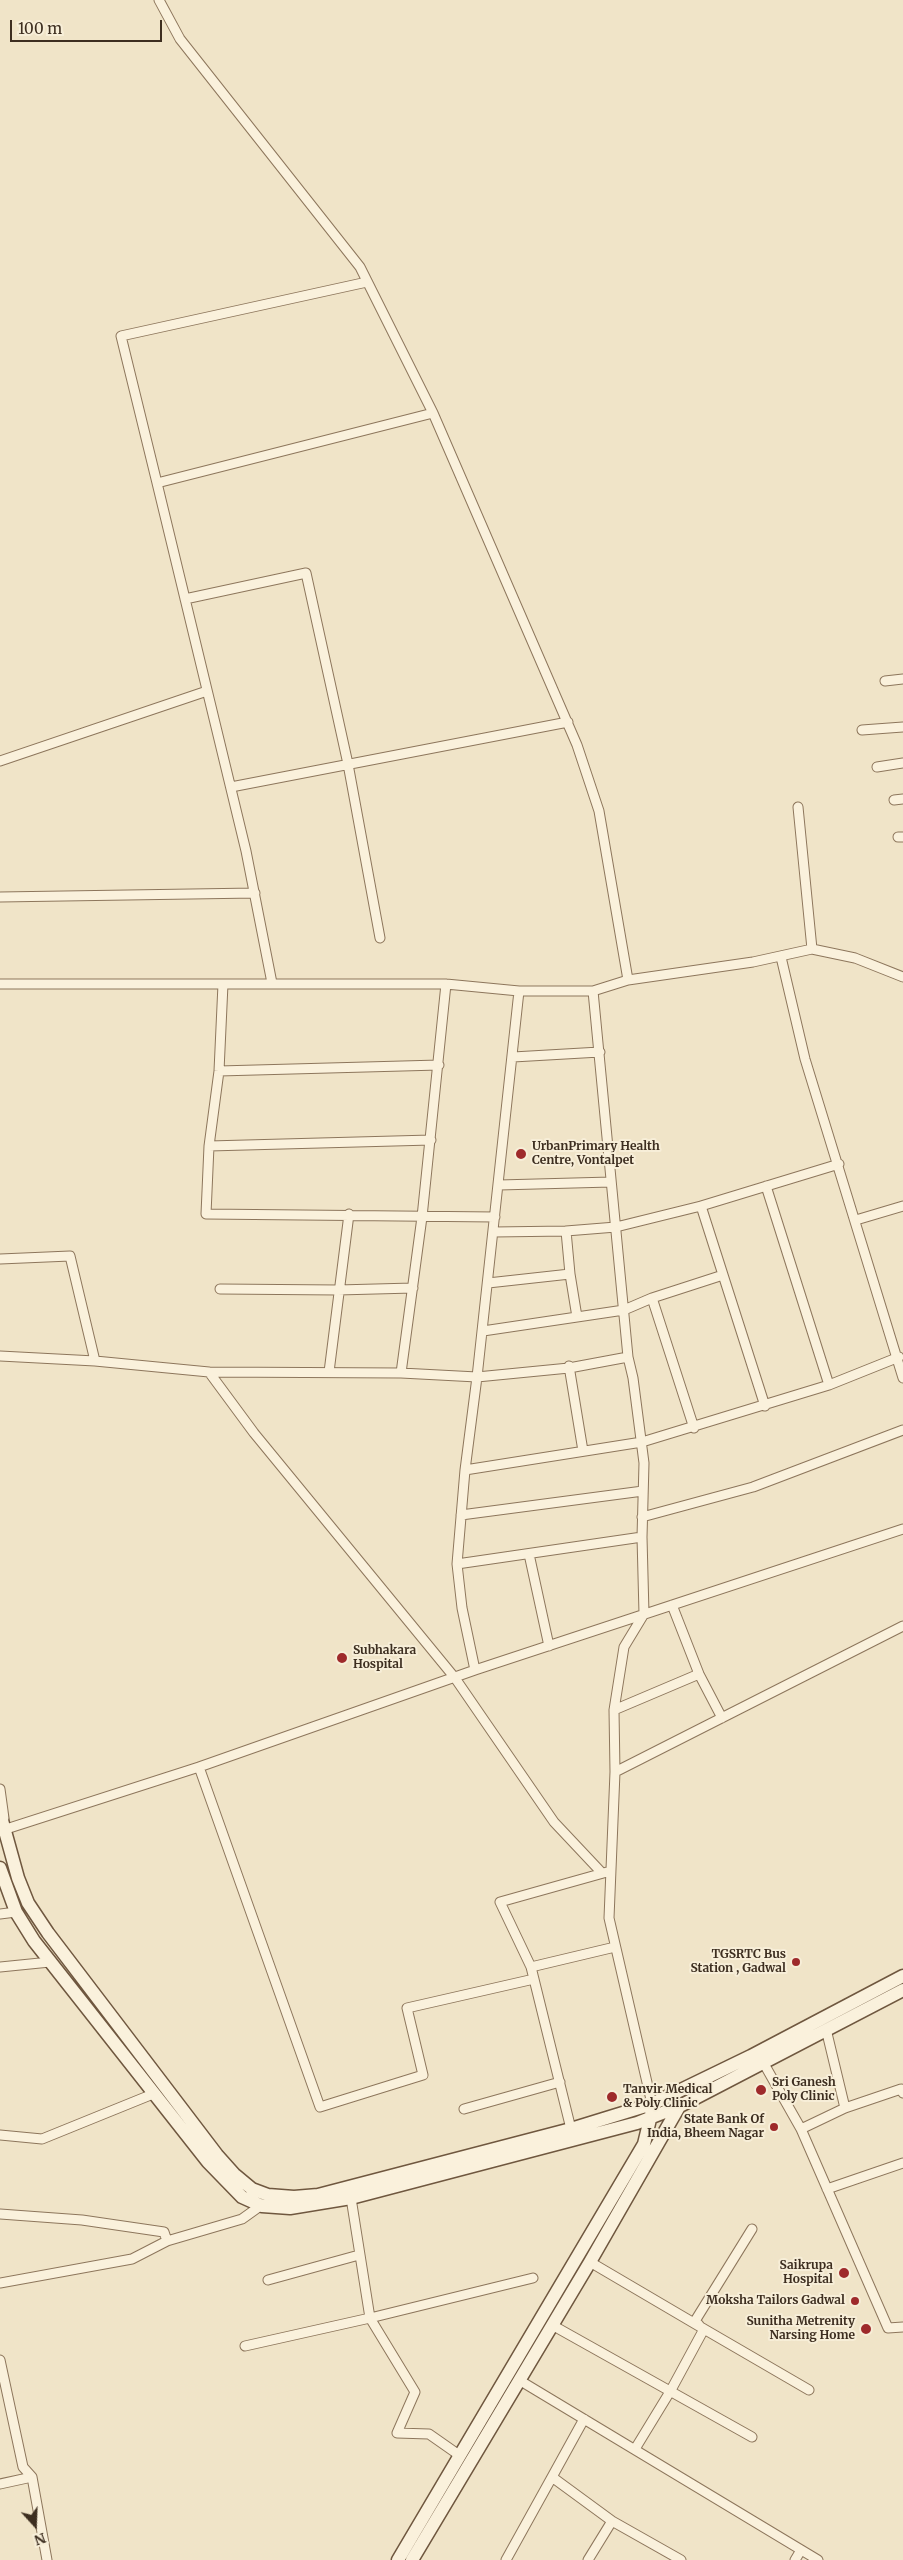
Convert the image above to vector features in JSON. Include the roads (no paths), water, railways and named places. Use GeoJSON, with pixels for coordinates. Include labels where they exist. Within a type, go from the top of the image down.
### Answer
{"type":"FeatureCollection","features":[{"type":"Feature","properties":{"kind":"main road"},"geometry":{"type":"LineString","coordinates":[[0,1813],[3,1830],[18,1878],[28,1903],[48,1933],[217,2154],[265,2200],[318,2195],[571,2129],[652,2110],[680,2106],[903,1990]]}},
{"type":"Feature","properties":{"kind":"main road"},"geometry":{"type":"LineString","coordinates":[[0,1868],[16,1912],[34,1941],[153,2094],[225,2181],[242,2197],[265,2200],[290,2208],[351,2198],[573,2141],[652,2110],[680,2092],[903,1976]]}},
{"type":"Feature","properties":{"kind":"main road"},"geometry":{"type":"LineString","coordinates":[[412,2560],[590,2262],[680,2106],[680,2092]]}},
{"type":"Feature","properties":{"kind":"main road"},"geometry":{"type":"LineString","coordinates":[[398,2560],[644,2144],[652,2110]]}},
{"type":"Feature","properties":{"kind":"street"},"geometry":{"type":"LineString","coordinates":[[159,0],[180,39],[360,266],[433,413],[568,722],[599,811],[628,980]]}},
{"type":"Feature","properties":{"kind":"street"},"geometry":{"type":"LineString","coordinates":[[272,983],[255,893],[231,787],[121,336],[367,282]]}},
{"type":"Feature","properties":{"kind":"street"},"geometry":{"type":"LineString","coordinates":[[157,483],[433,413]]}},
{"type":"Feature","properties":{"kind":"street"},"geometry":{"type":"LineString","coordinates":[[185,599],[306,573],[348,764],[380,938]]}},
{"type":"Feature","properties":{"kind":"street"},"geometry":{"type":"LineString","coordinates":[[885,681],[903,679]]}},
{"type":"Feature","properties":{"kind":"street"},"geometry":{"type":"LineString","coordinates":[[0,761],[207,691]]}},
{"type":"Feature","properties":{"kind":"street"},"geometry":{"type":"LineString","coordinates":[[231,787],[568,722]]}},
{"type":"Feature","properties":{"kind":"street"},"geometry":{"type":"LineString","coordinates":[[862,730],[903,726]]}},
{"type":"Feature","properties":{"kind":"street"},"geometry":{"type":"LineString","coordinates":[[877,768],[903,763]]}},
{"type":"Feature","properties":{"kind":"street"},"geometry":{"type":"LineString","coordinates":[[798,806],[812,949]]}},
{"type":"Feature","properties":{"kind":"street"},"geometry":{"type":"LineString","coordinates":[[0,897],[255,893]]}},
{"type":"Feature","properties":{"kind":"street"},"geometry":{"type":"LineString","coordinates":[[0,984],[446,984],[519,991],[593,991],[628,980],[781,956],[812,949],[855,958],[903,978]]}},
{"type":"Feature","properties":{"kind":"street"},"geometry":{"type":"LineString","coordinates":[[781,956],[806,1059],[900,1360],[903,1378]]}},
{"type":"Feature","properties":{"kind":"street"},"geometry":{"type":"LineString","coordinates":[[223,984],[219,1070],[209,1146],[206,1214],[495,1217]]}},
{"type":"Feature","properties":{"kind":"street"},"geometry":{"type":"LineString","coordinates":[[401,1372],[414,1288],[439,1065],[446,984]]}},
{"type":"Feature","properties":{"kind":"street"},"geometry":{"type":"LineString","coordinates":[[475,1670],[462,1608],[458,1564],[461,1515],[494,1232],[519,991]]}},
{"type":"Feature","properties":{"kind":"street"},"geometry":{"type":"LineString","coordinates":[[593,991],[628,1357],[642,1442],[643,1490],[644,1614],[624,1647],[614,1710],[615,1772],[606,1872],[609,1918],[652,2110]]}},
{"type":"Feature","properties":{"kind":"street"},"geometry":{"type":"LineString","coordinates":[[513,1057],[600,1052]]}},
{"type":"Feature","properties":{"kind":"street"},"geometry":{"type":"LineString","coordinates":[[219,1070],[439,1065]]}},
{"type":"Feature","properties":{"kind":"street"},"geometry":{"type":"LineString","coordinates":[[209,1146],[431,1140]]}},
{"type":"Feature","properties":{"kind":"street"},"geometry":{"type":"LineString","coordinates":[[494,1232],[566,1231],[616,1227],[701,1206],[838,1164]]}},
{"type":"Feature","properties":{"kind":"street"},"geometry":{"type":"LineString","coordinates":[[499,1185],[610,1182]]}},
{"type":"Feature","properties":{"kind":"street"},"geometry":{"type":"LineString","coordinates":[[766,1186],[829,1385]]}},
{"type":"Feature","properties":{"kind":"street"},"geometry":{"type":"LineString","coordinates":[[701,1206],[765,1406]]}},
{"type":"Feature","properties":{"kind":"street"},"geometry":{"type":"LineString","coordinates":[[856,1220],[903,1206]]}},
{"type":"Feature","properties":{"kind":"street"},"geometry":{"type":"LineString","coordinates":[[329,1372],[349,1214]]}},
{"type":"Feature","properties":{"kind":"street"},"geometry":{"type":"LineString","coordinates":[[566,1231],[577,1317]]}},
{"type":"Feature","properties":{"kind":"street"},"geometry":{"type":"LineString","coordinates":[[0,1259],[70,1256],[94,1361]]}},
{"type":"Feature","properties":{"kind":"street"},"geometry":{"type":"LineString","coordinates":[[488,1283],[570,1274]]}},
{"type":"Feature","properties":{"kind":"street"},"geometry":{"type":"LineString","coordinates":[[483,1331],[624,1310],[652,1298],[723,1275]]}},
{"type":"Feature","properties":{"kind":"street"},"geometry":{"type":"LineString","coordinates":[[220,1290],[414,1288]]}},
{"type":"Feature","properties":{"kind":"street"},"geometry":{"type":"LineString","coordinates":[[652,1298],[694,1428]]}},
{"type":"Feature","properties":{"kind":"street"},"geometry":{"type":"LineString","coordinates":[[0,1356],[94,1361],[209,1372],[401,1372],[477,1378],[628,1357]]}},
{"type":"Feature","properties":{"kind":"street"},"geometry":{"type":"LineString","coordinates":[[466,1470],[642,1442],[765,1406],[900,1360]]}},
{"type":"Feature","properties":{"kind":"street"},"geometry":{"type":"LineString","coordinates":[[569,1366],[584,1451]]}},
{"type":"Feature","properties":{"kind":"street"},"geometry":{"type":"LineString","coordinates":[[209,1372],[254,1433],[455,1678],[554,1822],[606,1872]]}},
{"type":"Feature","properties":{"kind":"street"},"geometry":{"type":"LineString","coordinates":[[642,1517],[753,1488],[903,1430]]}},
{"type":"Feature","properties":{"kind":"street"},"geometry":{"type":"LineString","coordinates":[[461,1515],[643,1490]]}},
{"type":"Feature","properties":{"kind":"street"},"geometry":{"type":"LineString","coordinates":[[0,1789],[3,1830],[199,1767],[475,1670],[903,1529]]}},
{"type":"Feature","properties":{"kind":"street"},"geometry":{"type":"LineString","coordinates":[[458,1564],[642,1537]]}},
{"type":"Feature","properties":{"kind":"street"},"geometry":{"type":"LineString","coordinates":[[530,1554],[549,1646]]}},
{"type":"Feature","properties":{"kind":"street"},"geometry":{"type":"LineString","coordinates":[[672,1605],[699,1674],[722,1718]]}},
{"type":"Feature","properties":{"kind":"street"},"geometry":{"type":"LineString","coordinates":[[615,1772],[903,1626]]}},
{"type":"Feature","properties":{"kind":"street"},"geometry":{"type":"LineString","coordinates":[[614,1710],[699,1674]]}},
{"type":"Feature","properties":{"kind":"street"},"geometry":{"type":"LineString","coordinates":[[199,1767],[320,2107],[423,2075],[406,2008],[534,1979]]}},
{"type":"Feature","properties":{"kind":"street"},"geometry":{"type":"LineString","coordinates":[[571,2129],[531,1967],[500,1902],[606,1872]]}},
{"type":"Feature","properties":{"kind":"street"},"geometry":{"type":"LineString","coordinates":[[0,1914],[16,1912]]}},
{"type":"Feature","properties":{"kind":"street"},"geometry":{"type":"LineString","coordinates":[[531,1967],[615,1947]]}},
{"type":"Feature","properties":{"kind":"street"},"geometry":{"type":"LineString","coordinates":[[0,1967],[50,1962]]}},
{"type":"Feature","properties":{"kind":"street"},"geometry":{"type":"LineString","coordinates":[[826,2029],[845,2108]]}},
{"type":"Feature","properties":{"kind":"street"},"geometry":{"type":"LineString","coordinates":[[763,2062],[801,2129],[888,2328],[903,2327]]}},
{"type":"Feature","properties":{"kind":"street"},"geometry":{"type":"LineString","coordinates":[[464,2109],[560,2082]]}},
{"type":"Feature","properties":{"kind":"street"},"geometry":{"type":"LineString","coordinates":[[801,2129],[845,2108],[902,2089]]}},
{"type":"Feature","properties":{"kind":"street"},"geometry":{"type":"LineString","coordinates":[[0,2135],[42,2139],[153,2094]]}},
{"type":"Feature","properties":{"kind":"street"},"geometry":{"type":"LineString","coordinates":[[827,2190],[903,2163]]}},
{"type":"Feature","properties":{"kind":"street"},"geometry":{"type":"LineString","coordinates":[[351,2198],[370,2318],[415,2392],[397,2433],[430,2434],[459,2455]]}},
{"type":"Feature","properties":{"kind":"street"},"geometry":{"type":"LineString","coordinates":[[0,2283],[132,2258],[167,2241],[242,2218],[265,2200]]}},
{"type":"Feature","properties":{"kind":"street"},"geometry":{"type":"LineString","coordinates":[[0,2214],[82,2220],[164,2232],[167,2241]]}},
{"type":"Feature","properties":{"kind":"street"},"geometry":{"type":"LineString","coordinates":[[704,2329],[695,2321],[752,2229]]}},
{"type":"Feature","properties":{"kind":"street"},"geometry":{"type":"LineString","coordinates":[[268,2280],[359,2256]]}},
{"type":"Feature","properties":{"kind":"street"},"geometry":{"type":"LineString","coordinates":[[590,2262],[809,2390]]}},
{"type":"Feature","properties":{"kind":"street"},"geometry":{"type":"LineString","coordinates":[[245,2346],[533,2278]]}},
{"type":"Feature","properties":{"kind":"street"},"geometry":{"type":"LineString","coordinates":[[552,2325],[752,2437]]}},
{"type":"Feature","properties":{"kind":"street"},"geometry":{"type":"LineString","coordinates":[[635,2449],[671,2390],[704,2329]]}},
{"type":"Feature","properties":{"kind":"street"},"geometry":{"type":"LineString","coordinates":[[0,2360],[23,2467],[32,2476],[47,2560]]}},
{"type":"Feature","properties":{"kind":"street"},"geometry":{"type":"LineString","coordinates":[[519,2380],[818,2560]]}},
{"type":"Feature","properties":{"kind":"street"},"geometry":{"type":"LineString","coordinates":[[506,2560],[584,2419]]}},
{"type":"Feature","properties":{"kind":"street"},"geometry":{"type":"LineString","coordinates":[[0,2484],[32,2476]]}},
{"type":"Feature","properties":{"kind":"street"},"geometry":{"type":"LineString","coordinates":[[552,2477],[612,2522],[680,2560]]}},
{"type":"Feature","properties":{"kind":"street"},"geometry":{"type":"LineString","coordinates":[[588,2560],[612,2522]]}},
{"type":"Feature","properties":{"kind":"street"},"geometry":{"type":"LineString","coordinates":[[795,2560],[801,2550]]}},
{"type":"Feature","properties":{"kind":"place","name":"UrbanPrimary Health Centre, Vontalpet"},"geometry":{"type":"Point","coordinates":[521,1154]}},
{"type":"Feature","properties":{"kind":"place","name":"Subhakara Hospital"},"geometry":{"type":"Point","coordinates":[342,1658]}},
{"type":"Feature","properties":{"kind":"place","name":"TGSRTC Bus Station , Gadwal"},"geometry":{"type":"Point","coordinates":[796,1962]}},
{"type":"Feature","properties":{"kind":"place","name":"Sri Ganesh Poly Clinic"},"geometry":{"type":"Point","coordinates":[761,2090]}},
{"type":"Feature","properties":{"kind":"place","name":"Tanvir Medical & Poly Clinic"},"geometry":{"type":"Point","coordinates":[612,2097]}},
{"type":"Feature","properties":{"kind":"place","name":"State Bank Of India, Bheem Nagar"},"geometry":{"type":"Point","coordinates":[774,2127]}},
{"type":"Feature","properties":{"kind":"place","name":"Saikrupa Hospital"},"geometry":{"type":"Point","coordinates":[844,2273]}},
{"type":"Feature","properties":{"kind":"place","name":"Moksha Tailors Gadwal"},"geometry":{"type":"Point","coordinates":[855,2301]}},
{"type":"Feature","properties":{"kind":"place","name":"Sunitha Metrenity Narsing Home"},"geometry":{"type":"Point","coordinates":[866,2329]}}]}
